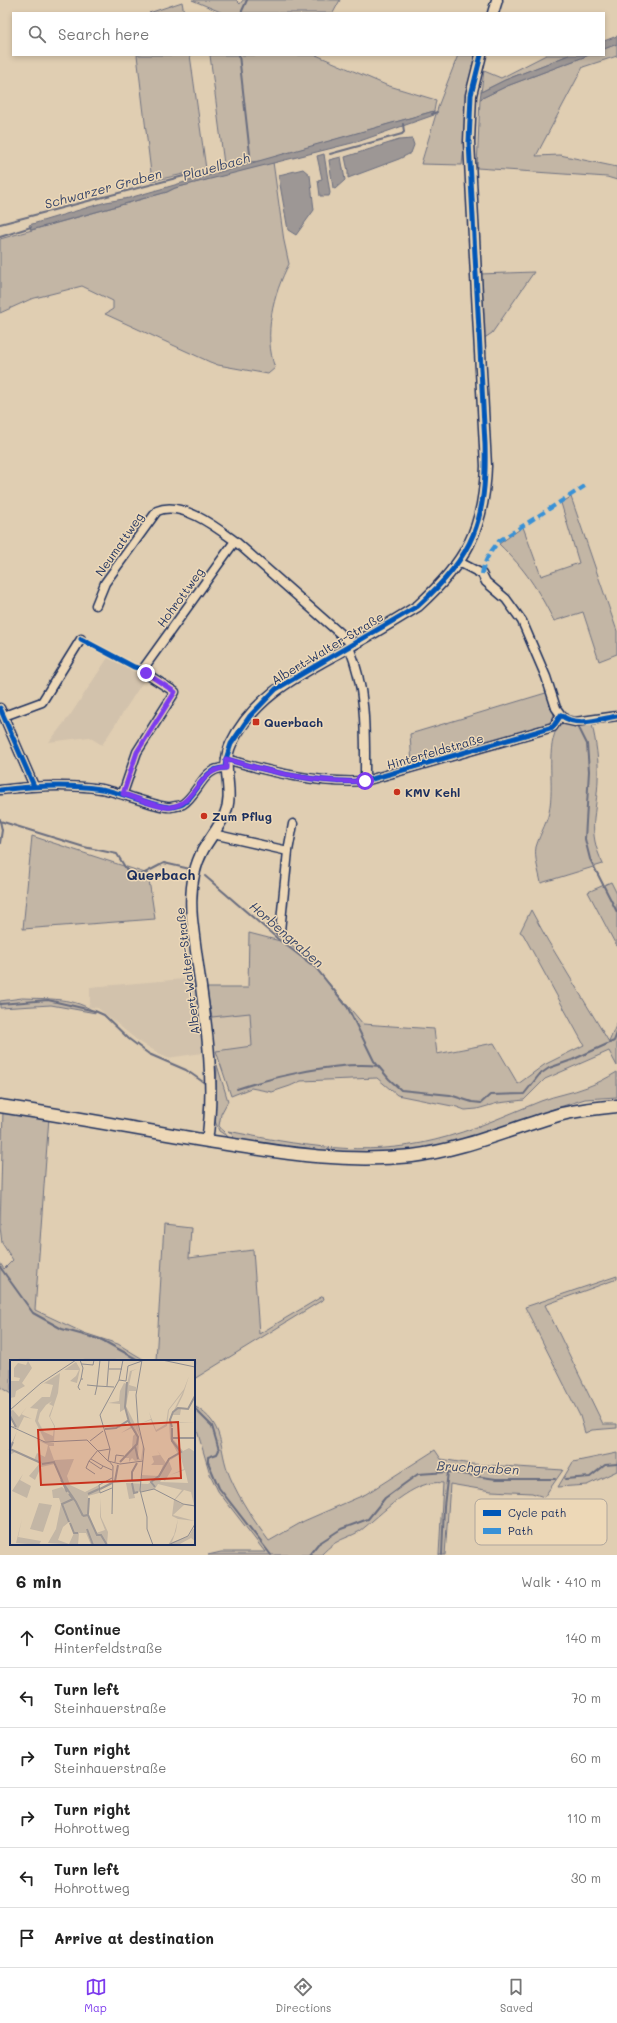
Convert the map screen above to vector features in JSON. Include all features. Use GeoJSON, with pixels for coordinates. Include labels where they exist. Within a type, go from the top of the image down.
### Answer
{"type":"FeatureCollection","features":[{"type":"Feature","properties":{"kind":"main road"},"geometry":{"type":"LineString","coordinates":[[0,1106],[69,1116],[208,1141],[337,1159],[405,1156],[471,1142],[560,1114],[617,1106]]}},
{"type":"Feature","properties":{"kind":"street"},"geometry":{"type":"LineString","coordinates":[[493,12],[498,0]]}},
{"type":"Feature","properties":{"kind":"street","name":"Albert-Walter-Straße"},"geometry":{"type":"LineString","coordinates":[[208,1141],[210,1066],[192,917],[192,890],[196,866],[202,850],[226,812],[228,797],[226,763],[231,744],[250,716],[276,689],[418,606],[436,590],[459,562],[474,535],[480,519],[485,485],[485,444],[469,142],[472,95],[481,56]]}},
{"type":"Feature","properties":{"kind":"street","name":"Neumattweg"},"geometry":{"type":"LineString","coordinates":[[96,605],[110,577],[157,511],[164,508],[174,508],[210,522],[235,541]]}},
{"type":"Feature","properties":{"kind":"street"},"geometry":{"type":"LineString","coordinates":[[235,541],[351,646],[362,685],[365,714],[365,781]]}},
{"type":"Feature","properties":{"kind":"street","name":"Hohrottweg"},"geometry":{"type":"LineString","coordinates":[[123,794],[137,752],[175,692],[146,673],[143,669],[235,541]]}},
{"type":"Feature","properties":{"kind":"street"},"geometry":{"type":"LineString","coordinates":[[459,562],[482,574],[486,582],[506,600],[522,621],[546,676],[556,708],[561,716],[566,720],[575,722],[617,716]]}},
{"type":"Feature","properties":{"kind":"street"},"geometry":{"type":"LineString","coordinates":[[4,716],[42,702],[81,639]]}},
{"type":"Feature","properties":{"kind":"street"},"geometry":{"type":"LineString","coordinates":[[0,708],[34,786]]}},
{"type":"Feature","properties":{"kind":"street","name":"Hinterfeldstraße"},"geometry":{"type":"LineString","coordinates":[[226,763],[295,776],[348,782],[365,781],[553,727],[561,716]]}},
{"type":"Feature","properties":{"kind":"street"},"geometry":{"type":"LineString","coordinates":[[0,790],[34,786],[79,787],[123,794],[169,808],[183,804],[208,774],[226,763]]}},
{"type":"Feature","properties":{"kind":"street"},"geometry":{"type":"LineString","coordinates":[[280,931],[288,851],[293,824]]}},
{"type":"Feature","properties":{"kind":"street"},"geometry":{"type":"LineString","coordinates":[[213,834],[288,851]]}},
{"type":"Feature","properties":{"kind":"shaded area"},"geometry":{"type":"Polygon","coordinates":[[[192,0],[236,0],[240,4],[243,0],[340,0],[334,12],[221,12],[192,0]]]}},
{"type":"Feature","properties":{"kind":"shaded area"},"geometry":{"type":"Polygon","coordinates":[[[182,2],[184,12],[152,12],[182,2]]]}},
{"type":"Feature","properties":{"kind":"shaded area"},"geometry":{"type":"Polygon","coordinates":[[[617,36],[617,44],[605,49],[605,41],[617,36]]]}},
{"type":"Feature","properties":{"kind":"shaded area"},"geometry":{"type":"Polygon","coordinates":[[[617,44],[617,56],[583,67],[536,156],[560,155],[617,167],[617,180],[607,177],[477,168],[480,99],[507,86],[586,56],[605,56],[605,49],[617,44]]]}},
{"type":"Feature","properties":{"kind":"shaded area"},"geometry":{"type":"Polygon","coordinates":[[[137,56],[190,56],[206,169],[152,181],[137,56]]]}},
{"type":"Feature","properties":{"kind":"shaded area"},"geometry":{"type":"Polygon","coordinates":[[[210,56],[318,56],[386,85],[436,100],[434,111],[261,161],[224,164],[210,56]]]}},
{"type":"Feature","properties":{"kind":"shaded area"},"geometry":{"type":"Polygon","coordinates":[[[458,56],[477,56],[471,84],[462,165],[421,164],[439,104],[458,56]]]}},
{"type":"Feature","properties":{"kind":"shaded area"},"geometry":{"type":"Polygon","coordinates":[[[544,56],[566,56],[505,80],[481,92],[484,71],[501,78],[544,56]]]}},
{"type":"Feature","properties":{"kind":"shaded area"},"geometry":{"type":"Polygon","coordinates":[[[566,56],[586,56],[507,86],[480,99],[481,92],[505,80],[566,56]]]}},
{"type":"Feature","properties":{"kind":"shaded area"},"geometry":{"type":"Polygon","coordinates":[[[434,111],[434,115],[360,141],[175,188],[167,192],[31,230],[29,225],[106,202],[129,198],[434,111]]]}},
{"type":"Feature","properties":{"kind":"shaded area"},"geometry":{"type":"Polygon","coordinates":[[[412,139],[414,145],[411,153],[348,178],[345,157],[399,140],[412,139]]]}},
{"type":"Feature","properties":{"kind":"shaded area"},"geometry":{"type":"Polygon","coordinates":[[[324,154],[330,193],[329,196],[320,196],[318,180],[322,179],[317,156],[324,154]]]}},
{"type":"Feature","properties":{"kind":"shaded area"},"geometry":{"type":"Polygon","coordinates":[[[341,157],[345,180],[335,189],[333,188],[329,160],[341,157]]]}},
{"type":"Feature","properties":{"kind":"shaded area"},"geometry":{"type":"Polygon","coordinates":[[[273,162],[284,241],[289,264],[274,301],[270,329],[270,342],[275,368],[268,374],[218,365],[105,314],[113,309],[113,301],[82,286],[31,299],[0,313],[0,239],[167,192],[175,188],[273,162]]]}},
{"type":"Feature","properties":{"kind":"shaded area"},"geometry":{"type":"Polygon","coordinates":[[[303,169],[310,175],[314,210],[296,235],[288,230],[279,175],[303,169]]]}},
{"type":"Feature","properties":{"kind":"shaded area"},"geometry":{"type":"Polygon","coordinates":[[[534,272],[492,333],[483,339],[480,274],[534,272]]]}},
{"type":"Feature","properties":{"kind":"shaded area"},"geometry":{"type":"Polygon","coordinates":[[[571,497],[617,631],[617,654],[599,661],[583,612],[554,621],[524,571],[499,544],[523,527],[541,576],[579,563],[561,503],[571,497]]]}},
{"type":"Feature","properties":{"kind":"shaded area"},"geometry":{"type":"Polygon","coordinates":[[[109,656],[146,677],[102,745],[89,737],[49,742],[71,714],[109,656]]]}},
{"type":"Feature","properties":{"kind":"shaded area"},"geometry":{"type":"Polygon","coordinates":[[[549,692],[554,714],[548,726],[412,766],[410,734],[549,692]]]}},
{"type":"Feature","properties":{"kind":"shaded area"},"geometry":{"type":"Polygon","coordinates":[[[564,723],[574,725],[592,724],[597,752],[598,772],[594,831],[598,852],[603,864],[541,883],[536,860],[536,847],[549,811],[551,796],[552,743],[559,724],[564,723]]]}},
{"type":"Feature","properties":{"kind":"shaded area"},"geometry":{"type":"Polygon","coordinates":[[[32,836],[148,874],[155,919],[23,929],[32,836]]]}},
{"type":"Feature","properties":{"kind":"shaded area"},"geometry":{"type":"Polygon","coordinates":[[[611,882],[617,894],[617,947],[588,892],[611,882]]]}},
{"type":"Feature","properties":{"kind":"shaded area"},"geometry":{"type":"Polygon","coordinates":[[[531,910],[609,1042],[617,1023],[617,1066],[609,1051],[545,1079],[524,1100],[498,1103],[477,1109],[465,1110],[457,1107],[397,1095],[377,1078],[301,1081],[272,1092],[251,1088],[231,1096],[216,1051],[252,1046],[250,1013],[212,1017],[206,988],[248,988],[249,933],[288,943],[312,963],[363,1024],[434,1029],[437,1054],[494,1043],[518,1084],[544,1065],[584,1045],[523,934],[520,932],[531,910]]]}},
{"type":"Feature","properties":{"kind":"shaded area"},"geometry":{"type":"Polygon","coordinates":[[[195,978],[206,988],[250,1013],[252,1046],[167,1058],[138,1041],[98,1008],[88,1007],[90,1002],[90,987],[195,978]]]}},
{"type":"Feature","properties":{"kind":"shaded area"},"geometry":{"type":"Polygon","coordinates":[[[22,998],[70,1001],[96,1013],[51,1005],[0,1008],[0,1001],[22,998]]]}},
{"type":"Feature","properties":{"kind":"shaded area"},"geometry":{"type":"Polygon","coordinates":[[[217,1065],[228,1101],[221,1114],[219,1126],[228,1137],[219,1131],[215,1121],[217,1065]]]}},
{"type":"Feature","properties":{"kind":"shaded area"},"geometry":{"type":"Polygon","coordinates":[[[617,1072],[617,1097],[585,1099],[547,1111],[548,1115],[440,1147],[375,1155],[305,1151],[233,1138],[232,1134],[228,1131],[280,1141],[331,1148],[383,1148],[409,1145],[435,1140],[476,1127],[547,1099],[576,1091],[617,1072]]]}},
{"type":"Feature","properties":{"kind":"shaded area"},"geometry":{"type":"Polygon","coordinates":[[[3,1110],[49,1117],[35,1310],[84,1333],[118,1344],[144,1360],[10,1360],[10,1393],[0,1387],[0,1263],[4,1269],[13,1260],[2,1243],[0,1227],[3,1110]]]}},
{"type":"Feature","properties":{"kind":"shaded area"},"geometry":{"type":"Polygon","coordinates":[[[164,1225],[191,1228],[189,1258],[253,1250],[259,1334],[323,1296],[324,1299],[195,1378],[195,1360],[156,1360],[164,1225]]]}},
{"type":"Feature","properties":{"kind":"shaded area"},"geometry":{"type":"Polygon","coordinates":[[[617,1276],[617,1279],[545,1305],[603,1424],[617,1424],[617,1428],[592,1430],[585,1433],[580,1416],[525,1307],[617,1276]]]}},
{"type":"Feature","properties":{"kind":"shaded area"},"geometry":{"type":"Polygon","coordinates":[[[195,1407],[212,1421],[220,1437],[226,1466],[234,1486],[258,1526],[269,1541],[304,1521],[366,1494],[435,1450],[441,1459],[471,1464],[563,1470],[544,1497],[532,1493],[491,1491],[450,1484],[445,1555],[439,1555],[443,1483],[432,1483],[421,1486],[398,1499],[360,1531],[335,1543],[321,1555],[208,1555],[221,1552],[265,1552],[218,1491],[210,1474],[196,1427],[195,1407]]]}},
{"type":"Feature","properties":{"kind":"shaded area"},"geometry":{"type":"Polygon","coordinates":[[[617,1453],[617,1471],[587,1485],[558,1487],[573,1462],[617,1453]]]}},
{"type":"Feature","properties":{"kind":"waterway","name":"Schwarzer Graben"},"geometry":{"type":"LineString","coordinates":[[241,12],[247,0]]}},
{"type":"Feature","properties":{"kind":"waterway","name":"Schwarzer Graben"},"geometry":{"type":"LineString","coordinates":[[0,224],[249,159],[250,154],[239,56]]}},
{"type":"Feature","properties":{"kind":"waterway","name":"Plauelbach"},"geometry":{"type":"LineString","coordinates":[[432,114],[437,112]]}},
{"type":"Feature","properties":{"kind":"waterway"},"geometry":{"type":"LineString","coordinates":[[330,154],[402,134],[404,132],[403,124]]}},
{"type":"Feature","properties":{"kind":"waterway","name":"Plauelbach"},"geometry":{"type":"LineString","coordinates":[[0,237],[31,227]]}},
{"type":"Feature","properties":{"kind":"waterway"},"geometry":{"type":"LineString","coordinates":[[579,728],[587,744],[589,771],[585,839],[590,859],[617,912]]}},
{"type":"Feature","properties":{"kind":"waterway","name":"Horbengraben"},"geometry":{"type":"LineString","coordinates":[[0,819],[0,821],[84,847],[117,854],[128,872],[141,875],[164,863],[190,869]]}},
{"type":"Feature","properties":{"kind":"waterway"},"geometry":{"type":"LineString","coordinates":[[0,821],[2,830],[0,843]]}},
{"type":"Feature","properties":{"kind":"waterway","name":"Horbengraben"},"geometry":{"type":"LineString","coordinates":[[205,876],[278,939],[316,968],[348,1008],[374,1061],[389,1079],[401,1090],[450,1095],[472,1102],[481,1103],[490,1095],[524,1094],[539,1075],[549,1068],[572,1060],[614,1041],[617,1033]]}},
{"type":"Feature","properties":{"kind":"waterway"},"geometry":{"type":"LineString","coordinates":[[0,1004],[48,1000],[95,1011],[104,1015],[129,1039],[149,1054],[186,1070],[206,1084]]}},
{"type":"Feature","properties":{"kind":"waterway"},"geometry":{"type":"LineString","coordinates":[[237,1089],[270,1079],[308,1071],[345,1066],[379,1066]]}},
{"type":"Feature","properties":{"kind":"waterway","name":"Bruchgraben"},"geometry":{"type":"LineString","coordinates":[[0,1267],[33,1313],[62,1329],[102,1340],[138,1360]]}},
{"type":"Feature","properties":{"kind":"waterway","name":"Bruchgraben"},"geometry":{"type":"LineString","coordinates":[[195,1409],[212,1426],[219,1450],[217,1454],[208,1457],[208,1462],[219,1488],[271,1555]]}},
{"type":"Feature","properties":{"kind":"waterway","name":"Bruchgraben"},"geometry":{"type":"LineString","coordinates":[[565,1479],[590,1477],[605,1465],[617,1464]]}},
{"type":"Feature","properties":{"kind":"waterway","name":"Bruchgraben"},"geometry":{"type":"LineString","coordinates":[[309,1555],[318,1544],[341,1529],[368,1519],[385,1498],[418,1474],[448,1472],[496,1479],[555,1479]]}},
{"type":"Feature","properties":{"kind":"waterway"},"geometry":{"type":"LineString","coordinates":[[442,1555],[444,1506],[448,1472]]}},
{"type":"Feature","properties":{"kind":"marked path"},"geometry":{"type":"LineString","coordinates":[[482,574],[486,560],[499,541],[588,484]]}},
{"type":"Feature","properties":{"kind":"cycle path"},"geometry":{"type":"LineString","coordinates":[[0,790],[50,786],[89,787],[108,790],[166,807],[182,805],[193,794],[206,776],[218,769],[225,768],[226,759],[231,744],[250,716],[276,689],[418,606],[437,588],[452,570],[464,552],[473,534],[479,515],[485,471],[485,444],[469,142],[471,95],[481,56]]}},
{"type":"Feature","properties":{"kind":"cycle path"},"geometry":{"type":"LineString","coordinates":[[81,639],[134,667],[143,669]]}},
{"type":"Feature","properties":{"kind":"cycle path"},"geometry":{"type":"LineString","coordinates":[[0,708],[34,786]]}},
{"type":"Feature","properties":{"kind":"cycle path"},"geometry":{"type":"LineString","coordinates":[[226,759],[312,779],[330,781],[365,781],[553,727],[561,715],[567,719],[581,722],[617,716]]}},
{"type":"Feature","properties":{"kind":"place","name":"Querbach"},"geometry":{"type":"Point","coordinates":[256,722]}},
{"type":"Feature","properties":{"kind":"place","name":"KMV Kehl"},"geometry":{"type":"Point","coordinates":[397,792]}},
{"type":"Feature","properties":{"kind":"place","name":"Zum Pflug"},"geometry":{"type":"Point","coordinates":[204,816]}},
{"type":"Feature","properties":{"kind":"district","name":"Querbach"},"geometry":{"type":"Point","coordinates":[161,874]}},
{"type":"Feature","properties":{"kind":"route"},"geometry":{"type":"LineString","coordinates":[[146,673],[175,692],[137,752],[123,794],[169,808],[183,804],[208,774],[217,768],[226,768],[226,759],[295,776],[348,782],[365,781]]}}]}
